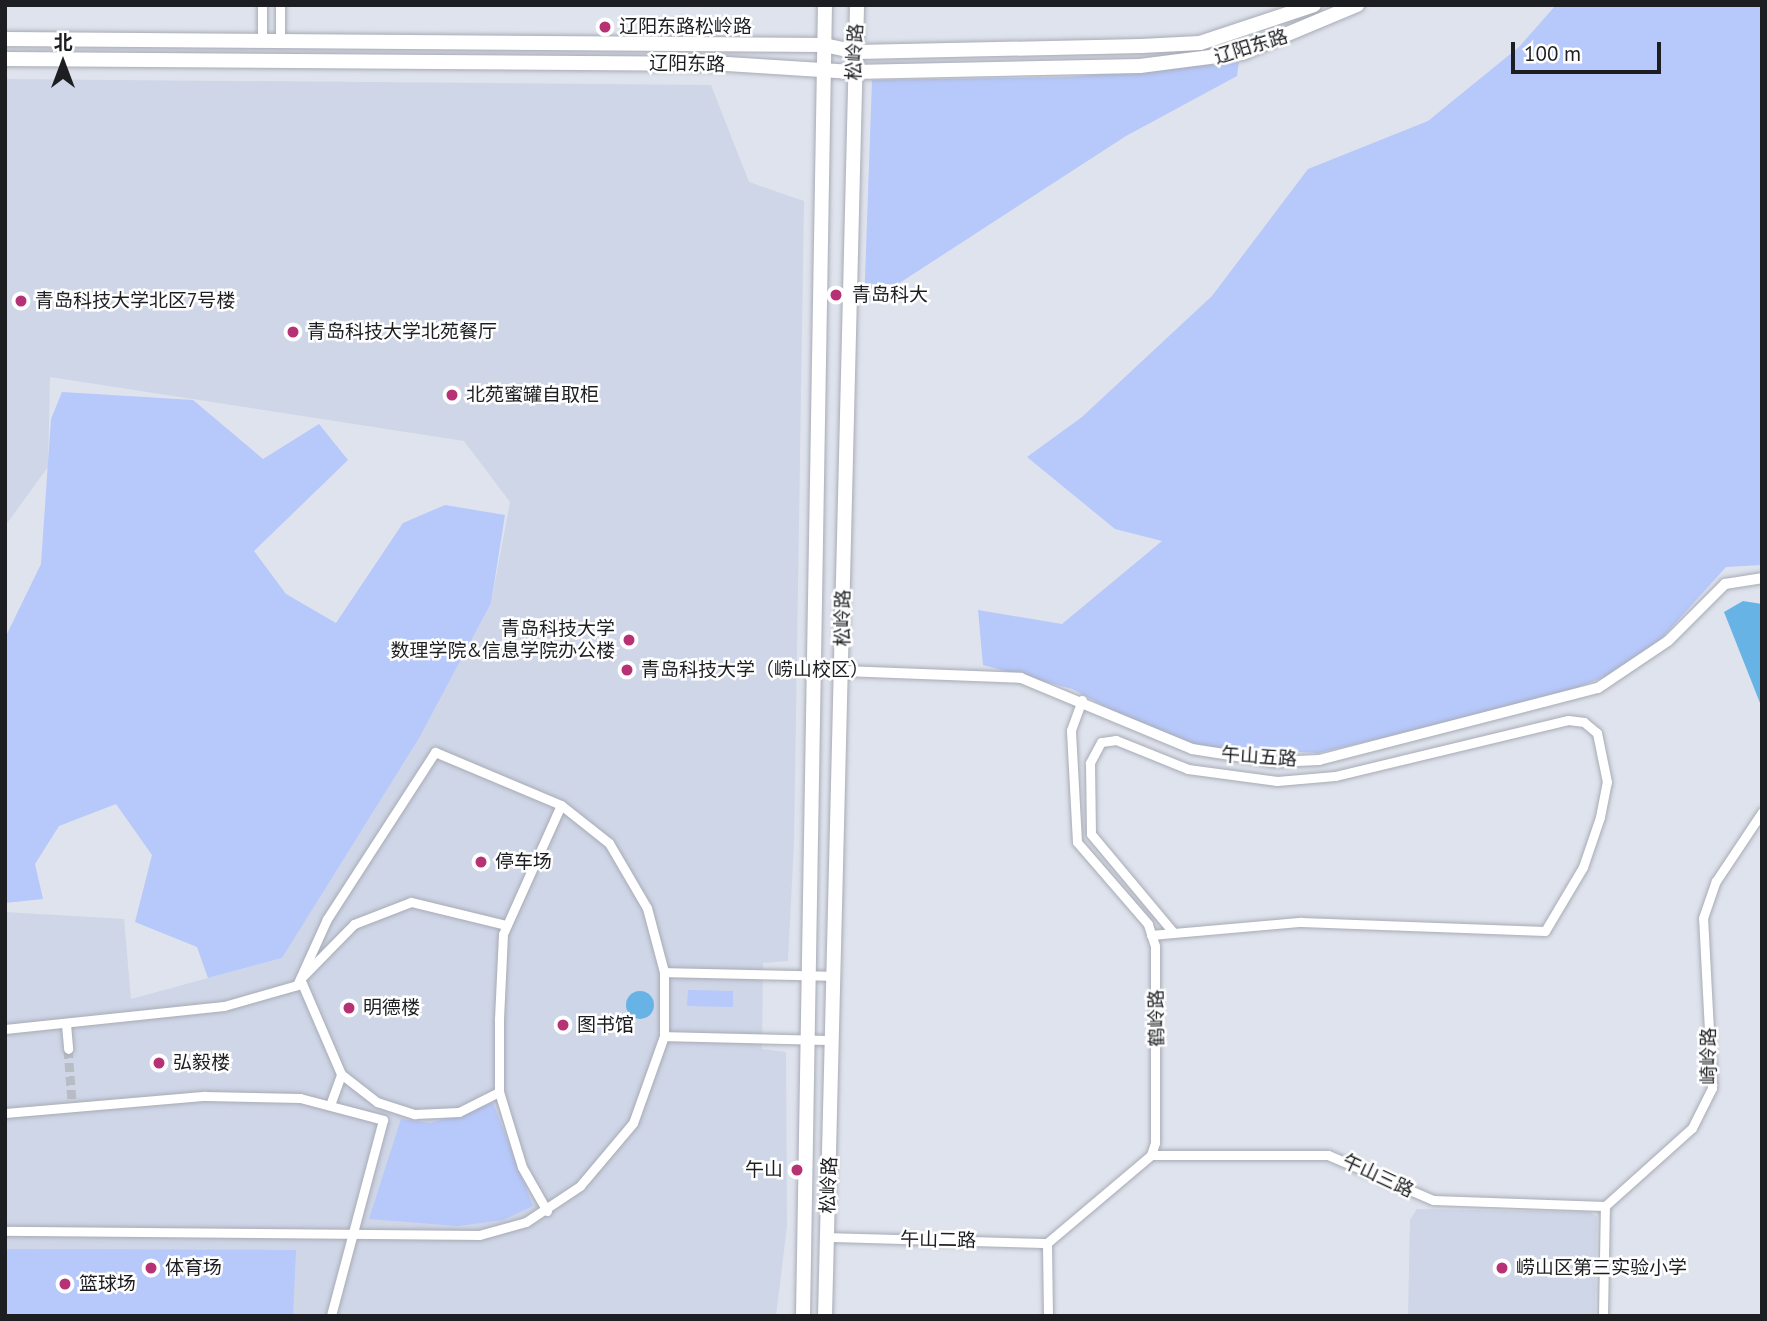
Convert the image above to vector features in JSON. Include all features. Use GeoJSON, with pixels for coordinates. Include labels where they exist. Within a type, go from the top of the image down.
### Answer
{"type":"FeatureCollection","features":[{"type":"Feature","properties":{"kind":"main road","name":"松岭路"},"geometry":{"type":"LineString","coordinates":[[803,1316],[811,975],[825,5]]}},
{"type":"Feature","properties":{"kind":"main road","name":"松岭路"},"geometry":{"type":"LineString","coordinates":[[825,1316],[856,5]]}},
{"type":"Feature","properties":{"kind":"main road","name":"辽阳东路"},"geometry":{"type":"LineString","coordinates":[[5,39],[824,45],[856,52],[1200,43],[1314,5]]}},
{"type":"Feature","properties":{"kind":"main road","name":"辽阳东路"},"geometry":{"type":"LineString","coordinates":[[5,59],[824,67],[853,72],[1200,63],[1306,30],[1357,5]]}},
{"type":"Feature","properties":{"kind":"street"},"geometry":{"type":"LineString","coordinates":[[262,5],[262,41]]}},
{"type":"Feature","properties":{"kind":"street"},"geometry":{"type":"LineString","coordinates":[[280,5],[280,41]]}},
{"type":"Feature","properties":{"kind":"street","name":"午山五路"},"geometry":{"type":"LineString","coordinates":[[842,671],[985,673],[1021,678],[1082,701],[1192,750],[1275,762],[1319,760],[1598,688],[1668,641],[1725,583],[1762,578]]}},
{"type":"Feature","properties":{"kind":"street"},"geometry":{"type":"LineString","coordinates":[[1082,701],[1071,730],[1077,842],[1151,934],[1301,922],[1545,931],[1583,867],[1601,817],[1607,782],[1597,733],[1584,722],[1568,720],[1335,776],[1277,781],[1188,769],[1127,744],[1101,742],[1090,763],[1091,834],[1172,931]]}},
{"type":"Feature","properties":{"kind":"street"},"geometry":{"type":"LineString","coordinates":[[5,1029],[224,1006],[297,985],[327,919],[435,752],[561,805],[609,843],[647,908],[664,972],[664,1036],[620,1144],[547,1211],[479,1235],[5,1230]]}},
{"type":"Feature","properties":{"kind":"street"},"geometry":{"type":"LineString","coordinates":[[547,1211],[522,1167],[499,1092],[506,925],[561,805]]}},
{"type":"Feature","properties":{"kind":"street","name":"崎岭路"},"geometry":{"type":"LineString","coordinates":[[1605,1206],[1692,1128],[1712,1088],[1703,918],[1716,881],[1762,812]]}},
{"type":"Feature","properties":{"kind":"street"},"geometry":{"type":"LineString","coordinates":[[300,979],[355,924],[411,902],[506,925]]}},
{"type":"Feature","properties":{"kind":"street","name":"鹤岭路"},"geometry":{"type":"LineString","coordinates":[[1151,934],[1158,1041],[1151,1155]]}},
{"type":"Feature","properties":{"kind":"street"},"geometry":{"type":"LineString","coordinates":[[664,972],[835,976]]}},
{"type":"Feature","properties":{"kind":"street"},"geometry":{"type":"LineString","coordinates":[[300,979],[341,1074],[377,1102],[415,1114],[459,1112],[499,1092]]}},
{"type":"Feature","properties":{"kind":"street"},"geometry":{"type":"LineString","coordinates":[[66,1024],[68,1049]]}},
{"type":"Feature","properties":{"kind":"street"},"geometry":{"type":"LineString","coordinates":[[664,1036],[833,1040]]}},
{"type":"Feature","properties":{"kind":"street"},"geometry":{"type":"LineString","coordinates":[[330,1105],[341,1074]]}},
{"type":"Feature","properties":{"kind":"street"},"geometry":{"type":"LineString","coordinates":[[5,1114],[73,1105],[205,1096],[330,1105],[383,1120],[350,1234],[331,1316]]}},
{"type":"Feature","properties":{"kind":"street","name":"午山三路"},"geometry":{"type":"LineString","coordinates":[[1151,1155],[1328,1154],[1433,1200],[1605,1206]]}},
{"type":"Feature","properties":{"kind":"street"},"geometry":{"type":"LineString","coordinates":[[1048,1316],[1047,1242],[1151,1155]]}},
{"type":"Feature","properties":{"kind":"street"},"geometry":{"type":"LineString","coordinates":[[1603,1316],[1605,1206]]}},
{"type":"Feature","properties":{"kind":"street","name":"午山二路"},"geometry":{"type":"LineString","coordinates":[[828,1237],[1047,1242]]}},
{"type":"Feature","properties":{"kind":"shaded area"},"geometry":{"type":"Polygon","coordinates":[[[1556,5],[1762,5],[1762,565],[1726,567],[1661,639],[1607,676],[1551,698],[1318,753],[1208,748],[1153,732],[1072,689],[983,665],[978,610],[1062,624],[1162,541],[1115,529],[1027,457],[1082,417],[1212,296],[1308,169],[1428,121],[1519,47],[1556,5]]]}},
{"type":"Feature","properties":{"kind":"shaded area"},"geometry":{"type":"Polygon","coordinates":[[[1239,62],[1237,76],[1126,136],[864,306],[872,80],[1069,77],[1239,62]]]}},
{"type":"Feature","properties":{"kind":"shaded area","name":"青岛科技大学（崂山校区）"},"geometry":{"type":"Polygon","coordinates":[[[5,79],[711,85],[749,182],[804,201],[794,842],[788,961],[763,963],[762,1049],[786,1052],[787,1226],[776,1316],[5,1316],[5,912],[124,919],[131,999],[282,958],[491,603],[510,502],[464,441],[50,377],[48,467],[5,526],[5,79]]]}},
{"type":"Feature","properties":{"kind":"shaded area"},"geometry":{"type":"Polygon","coordinates":[[[62,392],[193,400],[263,459],[319,424],[348,460],[254,551],[286,594],[336,623],[403,523],[445,505],[505,515],[491,603],[419,738],[282,958],[208,978],[197,947],[135,922],[152,855],[116,804],[59,826],[35,864],[43,899],[5,903],[5,638],[41,564],[51,419],[62,392]]]}},
{"type":"Feature","properties":{"kind":"shaded area"},"geometry":{"type":"Polygon","coordinates":[[[1743,601],[1762,604],[1762,708],[1724,612],[1743,601]]]}},
{"type":"Feature","properties":{"kind":"shaded area"},"geometry":{"type":"Polygon","coordinates":[[[688,990],[733,991],[733,1007],[687,1006],[688,990]]]}},
{"type":"Feature","properties":{"kind":"shaded area"},"geometry":{"type":"Polygon","coordinates":[[[640,991],[650,995],[654,1005],[650,1015],[640,1019],[630,1015],[626,1005],[630,995],[640,991]]]}},
{"type":"Feature","properties":{"kind":"shaded area"},"geometry":{"type":"Polygon","coordinates":[[[493,1103],[533,1206],[503,1220],[458,1226],[369,1219],[401,1119],[431,1123],[493,1103]]]}},
{"type":"Feature","properties":{"kind":"shaded area","name":"崂山区第三实验小学"},"geometry":{"type":"Polygon","coordinates":[[[1417,1209],[1590,1212],[1597,1217],[1595,1316],[1408,1316],[1410,1220],[1417,1209]]]}},
{"type":"Feature","properties":{"kind":"shaded area","name":"体育场"},"geometry":{"type":"Polygon","coordinates":[[[5,1249],[296,1250],[293,1316],[5,1316],[5,1249]]]}},
{"type":"Feature","properties":{"kind":"tunnel"},"geometry":{"type":"LineString","coordinates":[[68,1049],[72,1101]]}},
{"type":"Feature","properties":{"kind":"place","name":"辽阳东路松岭路"},"geometry":{"type":"Point","coordinates":[605,27]}},
{"type":"Feature","properties":{"kind":"place","name":"青岛科大"},"geometry":{"type":"Point","coordinates":[836,295]}},
{"type":"Feature","properties":{"kind":"place","name":"青岛科技大学北区7号楼"},"geometry":{"type":"Point","coordinates":[21,301]}},
{"type":"Feature","properties":{"kind":"place","name":"青岛科技大学北苑餐厅"},"geometry":{"type":"Point","coordinates":[293,332]}},
{"type":"Feature","properties":{"kind":"place","name":"北苑蜜罐自取柜"},"geometry":{"type":"Point","coordinates":[452,395]}},
{"type":"Feature","properties":{"kind":"place","name":"青岛科技大学 数理学院&信息学院办公楼"},"geometry":{"type":"Point","coordinates":[629,640]}},
{"type":"Feature","properties":{"kind":"place","name":"青岛科技大学（崂山校区）"},"geometry":{"type":"Point","coordinates":[627,670]}},
{"type":"Feature","properties":{"kind":"place","name":"停车场"},"geometry":{"type":"Point","coordinates":[481,862]}},
{"type":"Feature","properties":{"kind":"place","name":"明德楼"},"geometry":{"type":"Point","coordinates":[349,1008]}},
{"type":"Feature","properties":{"kind":"place","name":"图书馆"},"geometry":{"type":"Point","coordinates":[563,1025]}},
{"type":"Feature","properties":{"kind":"place","name":"弘毅楼"},"geometry":{"type":"Point","coordinates":[159,1063]}},
{"type":"Feature","properties":{"kind":"place","name":"午山"},"geometry":{"type":"Point","coordinates":[797,1170]}},
{"type":"Feature","properties":{"kind":"place","name":"体育场"},"geometry":{"type":"Point","coordinates":[151,1268]}},
{"type":"Feature","properties":{"kind":"place","name":"崂山区第三实验小学"},"geometry":{"type":"Point","coordinates":[1502,1268]}},
{"type":"Feature","properties":{"kind":"place","name":"篮球场"},"geometry":{"type":"Point","coordinates":[65,1284]}}]}
